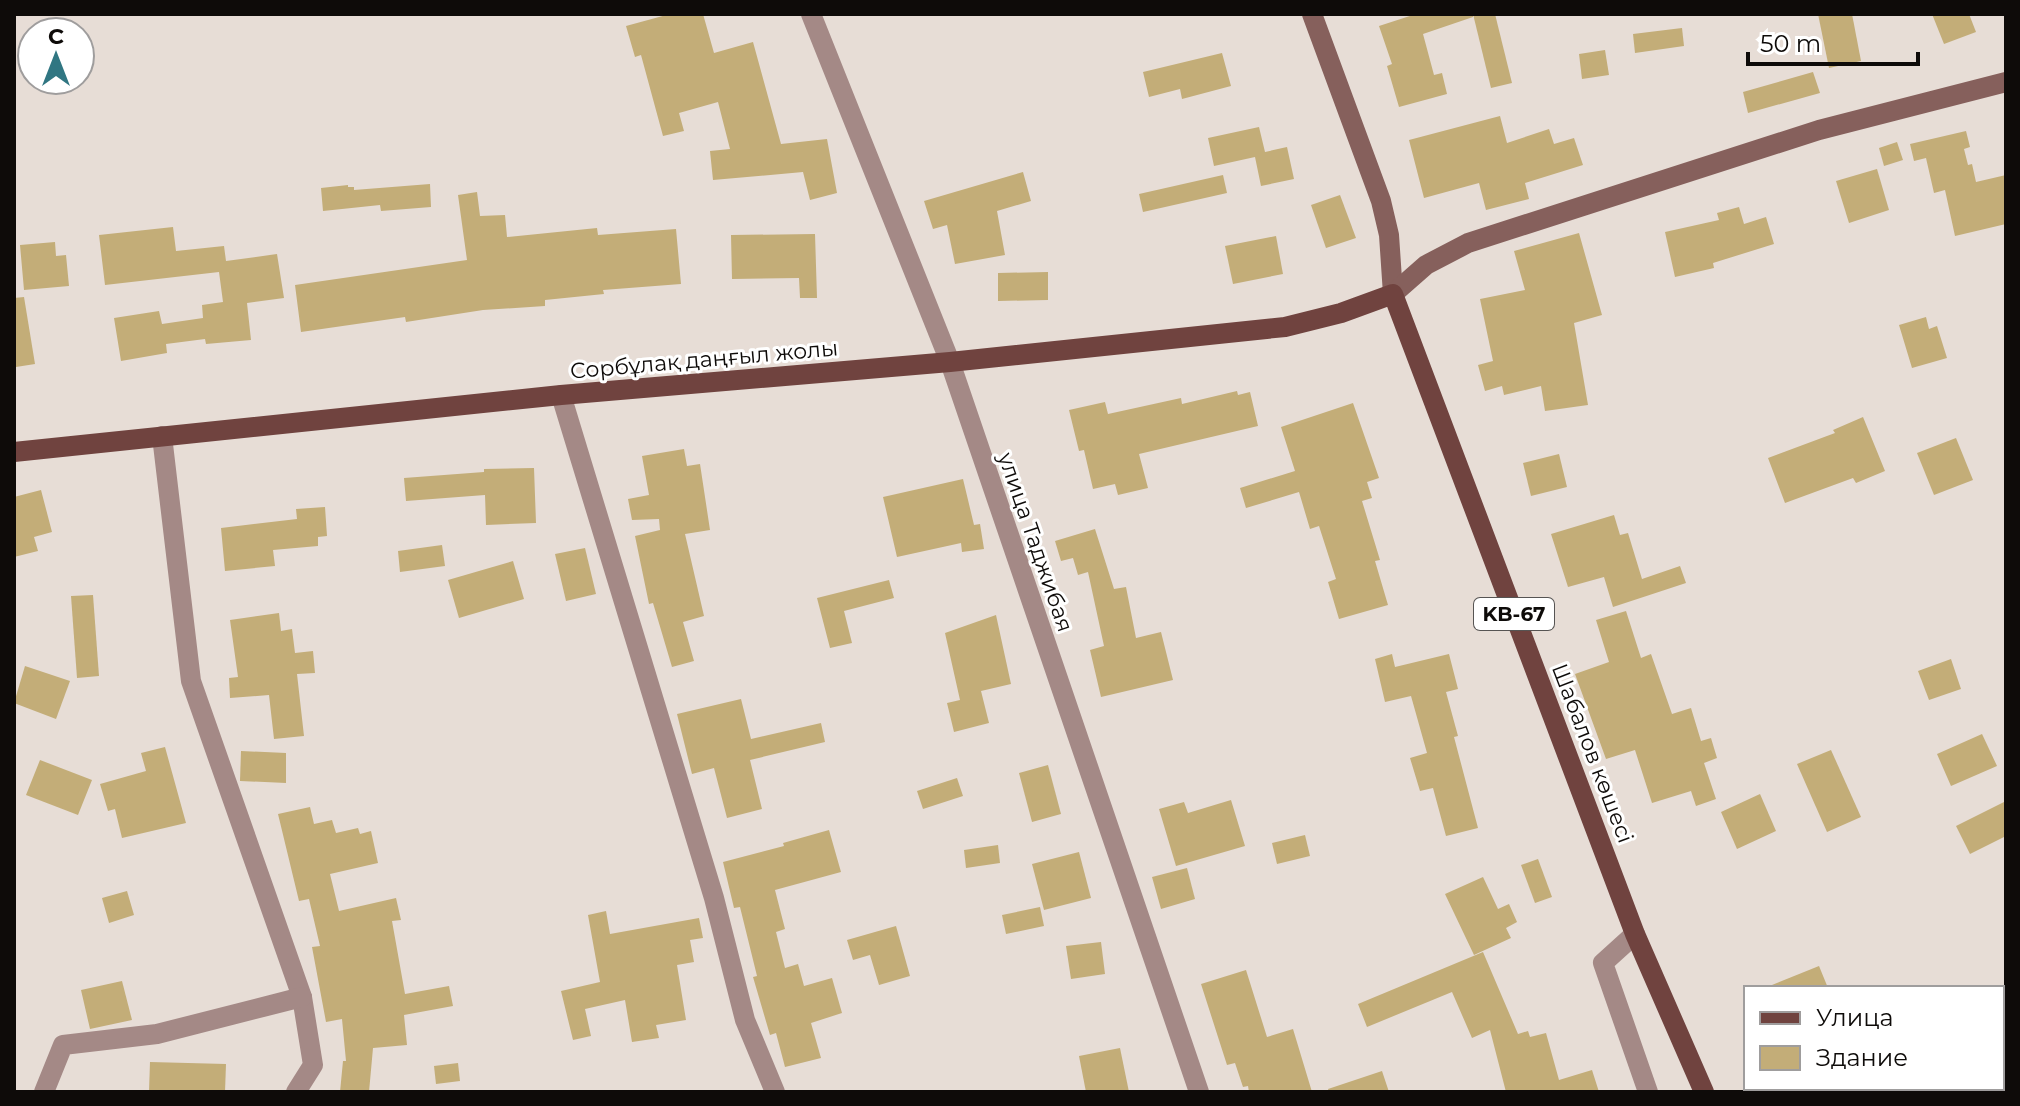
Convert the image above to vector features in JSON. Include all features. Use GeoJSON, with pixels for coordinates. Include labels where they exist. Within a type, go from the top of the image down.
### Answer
{"type":"FeatureCollection","features":[{"type":"Feature","properties":{"kind":"main road","name":"Сорбұлақ даңғыл жолы"},"geometry":{"type":"LineString","coordinates":[[14,452],[561,395],[950,362],[1285,327],[1341,313],[1393,294]]}},
{"type":"Feature","properties":{"kind":"main road","name":"Шабалов көшесі"},"geometry":{"type":"LineString","coordinates":[[1393,294],[1635,934],[1704,1092]]}},
{"type":"Feature","properties":{"kind":"street","name":"улица Таджибая"},"geometry":{"type":"LineString","coordinates":[[811,14],[950,362],[1199,1092]]}},
{"type":"Feature","properties":{"kind":"street"},"geometry":{"type":"LineString","coordinates":[[1312,14],[1381,201],[1389,235],[1393,294]]}},
{"type":"Feature","properties":{"kind":"street"},"geometry":{"type":"LineString","coordinates":[[1393,294],[1426,265],[1468,243],[1819,130],[2006,82]]}},
{"type":"Feature","properties":{"kind":"street"},"geometry":{"type":"LineString","coordinates":[[561,395],[714,898],[745,1020],[775,1092]]}},
{"type":"Feature","properties":{"kind":"street"},"geometry":{"type":"LineString","coordinates":[[162,436],[191,681],[302,997],[313,1065],[296,1092]]}},
{"type":"Feature","properties":{"kind":"street"},"geometry":{"type":"LineString","coordinates":[[1635,934],[1603,963],[1648,1092]]}},
{"type":"Feature","properties":{"kind":"street"},"geometry":{"type":"LineString","coordinates":[[44,1092],[63,1045],[157,1034],[302,997]]}},
{"type":"Feature","properties":{"kind":"building"},"geometry":{"type":"Polygon","coordinates":[[[670,14],[703,14],[714,53],[753,42],[781,144],[827,139],[837,193],[810,200],[803,172],[713,180],[710,151],[730,149],[718,102],[679,113],[684,131],[663,136],[641,55],[635,57],[626,26],[670,14]]]}},
{"type":"Feature","properties":{"kind":"building"},"geometry":{"type":"Polygon","coordinates":[[[1416,14],[1473,14],[1473,17],[1423,34],[1434,75],[1442,73],[1447,94],[1399,107],[1387,66],[1392,64],[1379,26],[1416,14]]]}},
{"type":"Feature","properties":{"kind":"building"},"geometry":{"type":"Polygon","coordinates":[[[1473,14],[1495,14],[1512,83],[1491,88],[1473,14]]]}},
{"type":"Feature","properties":{"kind":"building"},"geometry":{"type":"Polygon","coordinates":[[[1818,14],[1852,14],[1861,61],[1829,68],[1818,14]]]}},
{"type":"Feature","properties":{"kind":"building"},"geometry":{"type":"Polygon","coordinates":[[[1932,14],[1969,14],[1976,32],[1944,44],[1932,14]]]}},
{"type":"Feature","properties":{"kind":"building"},"geometry":{"type":"Polygon","coordinates":[[[1682,28],[1684,46],[1635,53],[1633,34],[1682,28]]]}},
{"type":"Feature","properties":{"kind":"building"},"geometry":{"type":"Polygon","coordinates":[[[1605,50],[1609,75],[1582,79],[1579,54],[1605,50]]]}},
{"type":"Feature","properties":{"kind":"building"},"geometry":{"type":"Polygon","coordinates":[[[1222,53],[1231,86],[1182,99],[1180,89],[1149,97],[1143,72],[1222,53]]]}},
{"type":"Feature","properties":{"kind":"building"},"geometry":{"type":"Polygon","coordinates":[[[1813,72],[1820,93],[1748,113],[1743,92],[1813,72]]]}},
{"type":"Feature","properties":{"kind":"building"},"geometry":{"type":"Polygon","coordinates":[[[1500,116],[1507,143],[1549,129],[1554,144],[1574,138],[1583,165],[1525,183],[1529,199],[1486,210],[1479,183],[1424,198],[1409,140],[1500,116]]]}},
{"type":"Feature","properties":{"kind":"building"},"geometry":{"type":"Polygon","coordinates":[[[1259,127],[1265,152],[1287,147],[1294,179],[1261,186],[1255,157],[1214,166],[1208,138],[1259,127]]]}},
{"type":"Feature","properties":{"kind":"building"},"geometry":{"type":"Polygon","coordinates":[[[1966,131],[1970,147],[1964,149],[1976,182],[2006,175],[2006,224],[1955,236],[1945,190],[1934,193],[1926,158],[1914,161],[1910,144],[1966,131]]]}},
{"type":"Feature","properties":{"kind":"building"},"geometry":{"type":"Polygon","coordinates":[[[1897,142],[1903,160],[1884,166],[1879,148],[1897,142]]]}},
{"type":"Feature","properties":{"kind":"building"},"geometry":{"type":"Polygon","coordinates":[[[1877,169],[1889,210],[1849,223],[1836,181],[1877,169]]]}},
{"type":"Feature","properties":{"kind":"building"},"geometry":{"type":"Polygon","coordinates":[[[1023,172],[1031,201],[997,211],[1005,255],[955,264],[947,225],[933,229],[924,201],[1023,172]]]}},
{"type":"Feature","properties":{"kind":"building"},"geometry":{"type":"Polygon","coordinates":[[[1223,175],[1227,193],[1143,212],[1139,194],[1223,175]]]}},
{"type":"Feature","properties":{"kind":"building"},"geometry":{"type":"Polygon","coordinates":[[[430,184],[431,207],[381,211],[380,205],[323,211],[321,188],[348,185],[354,190],[430,184]]]}},
{"type":"Feature","properties":{"kind":"building"},"geometry":{"type":"Polygon","coordinates":[[[477,192],[480,216],[505,215],[507,237],[597,228],[598,235],[676,229],[681,284],[603,290],[604,294],[545,300],[545,306],[483,310],[406,322],[405,317],[301,332],[295,285],[467,260],[458,195],[477,192]]]}},
{"type":"Feature","properties":{"kind":"building"},"geometry":{"type":"Polygon","coordinates":[[[1340,195],[1356,238],[1326,248],[1311,205],[1340,195]]]}},
{"type":"Feature","properties":{"kind":"building"},"geometry":{"type":"Polygon","coordinates":[[[1739,207],[1744,224],[1766,217],[1774,244],[1713,263],[1714,268],[1675,277],[1665,232],[1719,220],[1717,213],[1739,207]]]}},
{"type":"Feature","properties":{"kind":"building"},"geometry":{"type":"Polygon","coordinates":[[[173,227],[176,251],[224,246],[226,261],[277,254],[284,298],[247,303],[251,340],[206,344],[205,339],[166,344],[167,353],[121,361],[114,318],[159,311],[162,324],[203,318],[202,305],[223,302],[219,272],[105,285],[99,235],[173,227]]]}},
{"type":"Feature","properties":{"kind":"building"},"geometry":{"type":"Polygon","coordinates":[[[1579,233],[1602,315],[1574,323],[1588,405],[1545,411],[1541,386],[1504,395],[1502,386],[1485,391],[1478,365],[1493,361],[1480,299],[1525,290],[1514,251],[1579,233]]]}},
{"type":"Feature","properties":{"kind":"building"},"geometry":{"type":"Polygon","coordinates":[[[815,234],[817,298],[800,298],[799,278],[732,279],[731,235],[815,234]]]}},
{"type":"Feature","properties":{"kind":"building"},"geometry":{"type":"Polygon","coordinates":[[[1276,236],[1283,274],[1233,284],[1225,246],[1276,236]]]}},
{"type":"Feature","properties":{"kind":"building"},"geometry":{"type":"Polygon","coordinates":[[[55,242],[56,256],[66,255],[69,286],[24,290],[20,245],[55,242]]]}},
{"type":"Feature","properties":{"kind":"building"},"geometry":{"type":"Polygon","coordinates":[[[1048,272],[1048,300],[998,301],[998,273],[1048,272]]]}},
{"type":"Feature","properties":{"kind":"building"},"geometry":{"type":"Polygon","coordinates":[[[24,297],[35,364],[16,367],[14,298],[24,297]]]}},
{"type":"Feature","properties":{"kind":"building"},"geometry":{"type":"Polygon","coordinates":[[[1926,317],[1929,329],[1937,326],[1947,358],[1912,368],[1899,325],[1926,317]]]}},
{"type":"Feature","properties":{"kind":"building"},"geometry":{"type":"Polygon","coordinates":[[[1237,391],[1238,395],[1250,392],[1258,426],[1139,454],[1148,488],[1118,495],[1115,484],[1093,489],[1084,450],[1079,451],[1069,410],[1105,402],[1108,414],[1181,398],[1182,404],[1237,391]]]}},
{"type":"Feature","properties":{"kind":"building"},"geometry":{"type":"Polygon","coordinates":[[[1353,403],[1379,478],[1367,482],[1372,498],[1362,501],[1380,560],[1375,561],[1388,605],[1339,619],[1328,582],[1336,579],[1319,526],[1310,529],[1299,492],[1246,508],[1240,488],[1295,471],[1281,427],[1353,403]]]}},
{"type":"Feature","properties":{"kind":"building"},"geometry":{"type":"Polygon","coordinates":[[[1863,417],[1885,471],[1856,483],[1853,478],[1785,503],[1768,458],[1835,433],[1833,430],[1863,417]]]}},
{"type":"Feature","properties":{"kind":"building"},"geometry":{"type":"Polygon","coordinates":[[[1956,438],[1973,480],[1934,495],[1917,453],[1956,438]]]}},
{"type":"Feature","properties":{"kind":"building"},"geometry":{"type":"Polygon","coordinates":[[[684,449],[687,466],[700,464],[710,530],[685,534],[704,616],[683,622],[694,661],[672,667],[653,603],[649,604],[635,536],[660,530],[659,519],[632,520],[628,499],[649,495],[642,456],[684,449]]]}},
{"type":"Feature","properties":{"kind":"building"},"geometry":{"type":"Polygon","coordinates":[[[1559,454],[1567,487],[1531,496],[1523,463],[1559,454]]]}},
{"type":"Feature","properties":{"kind":"building"},"geometry":{"type":"Polygon","coordinates":[[[534,468],[536,523],[486,525],[485,495],[406,501],[404,478],[484,472],[484,469],[534,468]]]}},
{"type":"Feature","properties":{"kind":"building"},"geometry":{"type":"Polygon","coordinates":[[[963,479],[974,525],[980,524],[984,549],[962,552],[961,543],[897,557],[883,497],[963,479]]]}},
{"type":"Feature","properties":{"kind":"building"},"geometry":{"type":"Polygon","coordinates":[[[41,490],[52,532],[34,537],[38,551],[14,557],[14,497],[41,490]]]}},
{"type":"Feature","properties":{"kind":"building"},"geometry":{"type":"Polygon","coordinates":[[[325,507],[327,536],[318,537],[318,546],[273,550],[275,566],[225,571],[221,528],[297,519],[296,509],[325,507]]]}},
{"type":"Feature","properties":{"kind":"building"},"geometry":{"type":"Polygon","coordinates":[[[1614,515],[1620,535],[1628,533],[1642,579],[1680,566],[1686,583],[1613,607],[1604,577],[1568,587],[1551,534],[1614,515]]]}},
{"type":"Feature","properties":{"kind":"building"},"geometry":{"type":"Polygon","coordinates":[[[1095,529],[1114,589],[1126,587],[1136,638],[1161,632],[1173,680],[1101,697],[1090,650],[1104,646],[1088,572],[1078,575],[1073,558],[1061,561],[1055,541],[1095,529]]]}},
{"type":"Feature","properties":{"kind":"building"},"geometry":{"type":"Polygon","coordinates":[[[442,545],[445,566],[400,572],[398,551],[442,545]]]}},
{"type":"Feature","properties":{"kind":"building"},"geometry":{"type":"Polygon","coordinates":[[[585,548],[596,594],[566,601],[555,554],[585,548]]]}},
{"type":"Feature","properties":{"kind":"building"},"geometry":{"type":"Polygon","coordinates":[[[513,561],[524,599],[459,618],[448,580],[513,561]]]}},
{"type":"Feature","properties":{"kind":"building"},"geometry":{"type":"Polygon","coordinates":[[[889,580],[894,598],[844,611],[852,643],[830,648],[817,598],[889,580]]]}},
{"type":"Feature","properties":{"kind":"building"},"geometry":{"type":"Polygon","coordinates":[[[93,595],[99,676],[77,678],[71,596],[93,595]]]}},
{"type":"Feature","properties":{"kind":"building"},"geometry":{"type":"Polygon","coordinates":[[[1626,611],[1641,658],[1651,654],[1672,714],[1691,708],[1701,741],[1711,738],[1717,758],[1704,763],[1716,799],[1696,806],[1691,791],[1652,803],[1635,750],[1606,759],[1575,674],[1609,662],[1596,620],[1626,611]]]}},
{"type":"Feature","properties":{"kind":"building"},"geometry":{"type":"Polygon","coordinates":[[[279,613],[281,631],[292,629],[295,653],[313,651],[315,673],[297,674],[304,736],[274,739],[269,695],[230,698],[229,678],[238,677],[230,620],[279,613]]]}},
{"type":"Feature","properties":{"kind":"building"},"geometry":{"type":"Polygon","coordinates":[[[996,615],[1011,684],[981,691],[989,723],[954,732],[947,703],[960,700],[945,633],[996,615]]]}},
{"type":"Feature","properties":{"kind":"building"},"geometry":{"type":"Polygon","coordinates":[[[1392,654],[1395,667],[1449,654],[1458,689],[1446,692],[1458,736],[1454,737],[1478,828],[1446,836],[1433,788],[1420,791],[1410,758],[1427,753],[1411,696],[1385,702],[1375,659],[1392,654]]]}},
{"type":"Feature","properties":{"kind":"building"},"geometry":{"type":"Polygon","coordinates":[[[1951,659],[1961,689],[1929,700],[1918,671],[1951,659]]]}},
{"type":"Feature","properties":{"kind":"building"},"geometry":{"type":"Polygon","coordinates":[[[25,666],[70,681],[56,719],[14,703],[25,666]]]}},
{"type":"Feature","properties":{"kind":"building"},"geometry":{"type":"Polygon","coordinates":[[[741,699],[751,739],[821,723],[825,742],[750,760],[762,809],[727,818],[714,768],[692,774],[677,714],[741,699]]]}},
{"type":"Feature","properties":{"kind":"building"},"geometry":{"type":"Polygon","coordinates":[[[1982,734],[1997,766],[1951,786],[1937,754],[1982,734]]]}},
{"type":"Feature","properties":{"kind":"building"},"geometry":{"type":"Polygon","coordinates":[[[165,747],[186,823],[122,838],[115,809],[108,811],[100,784],[146,771],[141,753],[165,747]]]}},
{"type":"Feature","properties":{"kind":"building"},"geometry":{"type":"Polygon","coordinates":[[[1831,750],[1861,817],[1827,832],[1797,764],[1831,750]]]}},
{"type":"Feature","properties":{"kind":"building"},"geometry":{"type":"Polygon","coordinates":[[[241,751],[286,753],[286,783],[240,781],[241,751]]]}},
{"type":"Feature","properties":{"kind":"building"},"geometry":{"type":"Polygon","coordinates":[[[40,760],[92,780],[78,815],[26,795],[40,760]]]}},
{"type":"Feature","properties":{"kind":"building"},"geometry":{"type":"Polygon","coordinates":[[[1048,765],[1061,814],[1032,822],[1019,773],[1048,765]]]}},
{"type":"Feature","properties":{"kind":"building"},"geometry":{"type":"Polygon","coordinates":[[[957,778],[963,796],[923,809],[917,791],[957,778]]]}},
{"type":"Feature","properties":{"kind":"building"},"geometry":{"type":"Polygon","coordinates":[[[1760,794],[1776,831],[1737,849],[1721,812],[1760,794]]]}},
{"type":"Feature","properties":{"kind":"building"},"geometry":{"type":"Polygon","coordinates":[[[1231,800],[1245,846],[1176,866],[1159,809],[1184,802],[1188,813],[1231,800]]]}},
{"type":"Feature","properties":{"kind":"building"},"geometry":{"type":"Polygon","coordinates":[[[2006,801],[2006,836],[1970,854],[1956,826],[2006,801]]]}},
{"type":"Feature","properties":{"kind":"building"},"geometry":{"type":"Polygon","coordinates":[[[310,807],[314,824],[332,820],[336,833],[358,828],[360,834],[371,831],[378,863],[330,874],[339,911],[396,898],[401,920],[392,921],[405,994],[449,986],[453,1006],[404,1015],[407,1045],[373,1048],[369,1092],[340,1092],[343,1061],[346,1061],[342,1019],[326,1022],[312,947],[320,946],[309,899],[299,901],[278,814],[310,807]]]}},
{"type":"Feature","properties":{"kind":"building"},"geometry":{"type":"Polygon","coordinates":[[[829,830],[841,872],[775,890],[785,929],[776,932],[785,968],[798,964],[804,986],[832,978],[842,1013],[811,1023],[821,1058],[785,1067],[776,1033],[770,1035],[753,977],[757,976],[740,907],[734,908],[723,862],[829,830]]]}},
{"type":"Feature","properties":{"kind":"building"},"geometry":{"type":"Polygon","coordinates":[[[1305,835],[1310,856],[1277,864],[1272,843],[1305,835]]]}},
{"type":"Feature","properties":{"kind":"building"},"geometry":{"type":"Polygon","coordinates":[[[998,845],[1000,863],[966,868],[964,850],[998,845]]]}},
{"type":"Feature","properties":{"kind":"building"},"geometry":{"type":"Polygon","coordinates":[[[1079,852],[1091,898],[1044,910],[1032,864],[1079,852]]]}},
{"type":"Feature","properties":{"kind":"building"},"geometry":{"type":"Polygon","coordinates":[[[1538,859],[1552,897],[1535,903],[1521,865],[1538,859]]]}},
{"type":"Feature","properties":{"kind":"building"},"geometry":{"type":"Polygon","coordinates":[[[1187,868],[1195,899],[1161,909],[1152,877],[1187,868]]]}},
{"type":"Feature","properties":{"kind":"building"},"geometry":{"type":"Polygon","coordinates":[[[1483,877],[1498,909],[1509,904],[1517,922],[1506,928],[1511,938],[1474,955],[1445,894],[1483,877]]]}},
{"type":"Feature","properties":{"kind":"building"},"geometry":{"type":"Polygon","coordinates":[[[127,891],[134,915],[109,923],[102,898],[127,891]]]}},
{"type":"Feature","properties":{"kind":"building"},"geometry":{"type":"Polygon","coordinates":[[[1040,907],[1044,926],[1006,934],[1002,915],[1040,907]]]}},
{"type":"Feature","properties":{"kind":"building"},"geometry":{"type":"Polygon","coordinates":[[[606,911],[610,934],[699,918],[703,938],[690,940],[694,962],[677,965],[686,1020],[656,1025],[659,1038],[632,1042],[625,1000],[585,1009],[591,1036],[573,1040],[561,991],[600,982],[588,915],[606,911]]]}},
{"type":"Feature","properties":{"kind":"building"},"geometry":{"type":"Polygon","coordinates":[[[896,926],[910,976],[879,985],[870,955],[853,960],[847,940],[896,926]]]}},
{"type":"Feature","properties":{"kind":"building"},"geometry":{"type":"Polygon","coordinates":[[[1101,942],[1105,974],[1071,979],[1066,946],[1101,942]]]}},
{"type":"Feature","properties":{"kind":"building"},"geometry":{"type":"Polygon","coordinates":[[[1483,952],[1518,1034],[1528,1031],[1530,1037],[1546,1033],[1559,1080],[1592,1070],[1599,1092],[1506,1092],[1490,1030],[1472,1038],[1452,992],[1367,1027],[1358,1004],[1483,952]]]}},
{"type":"Feature","properties":{"kind":"building"},"geometry":{"type":"Polygon","coordinates":[[[1819,966],[1827,986],[1769,986],[1819,966]]]}},
{"type":"Feature","properties":{"kind":"building"},"geometry":{"type":"Polygon","coordinates":[[[1246,970],[1267,1037],[1293,1029],[1312,1092],[1249,1092],[1248,1086],[1243,1087],[1235,1063],[1227,1065],[1201,984],[1246,970]]]}},
{"type":"Feature","properties":{"kind":"building"},"geometry":{"type":"Polygon","coordinates":[[[122,981],[132,1020],[90,1029],[81,990],[122,981]]]}},
{"type":"Feature","properties":{"kind":"building"},"geometry":{"type":"Polygon","coordinates":[[[1120,1048],[1129,1092],[1086,1092],[1079,1056],[1120,1048]]]}},
{"type":"Feature","properties":{"kind":"building"},"geometry":{"type":"Polygon","coordinates":[[[150,1062],[226,1064],[225,1092],[149,1092],[150,1062]]]}},
{"type":"Feature","properties":{"kind":"building"},"geometry":{"type":"Polygon","coordinates":[[[458,1063],[460,1081],[436,1084],[434,1066],[458,1063]]]}},
{"type":"Feature","properties":{"kind":"building"},"geometry":{"type":"Polygon","coordinates":[[[1382,1071],[1389,1092],[1329,1092],[1328,1089],[1382,1071]]]}}]}
